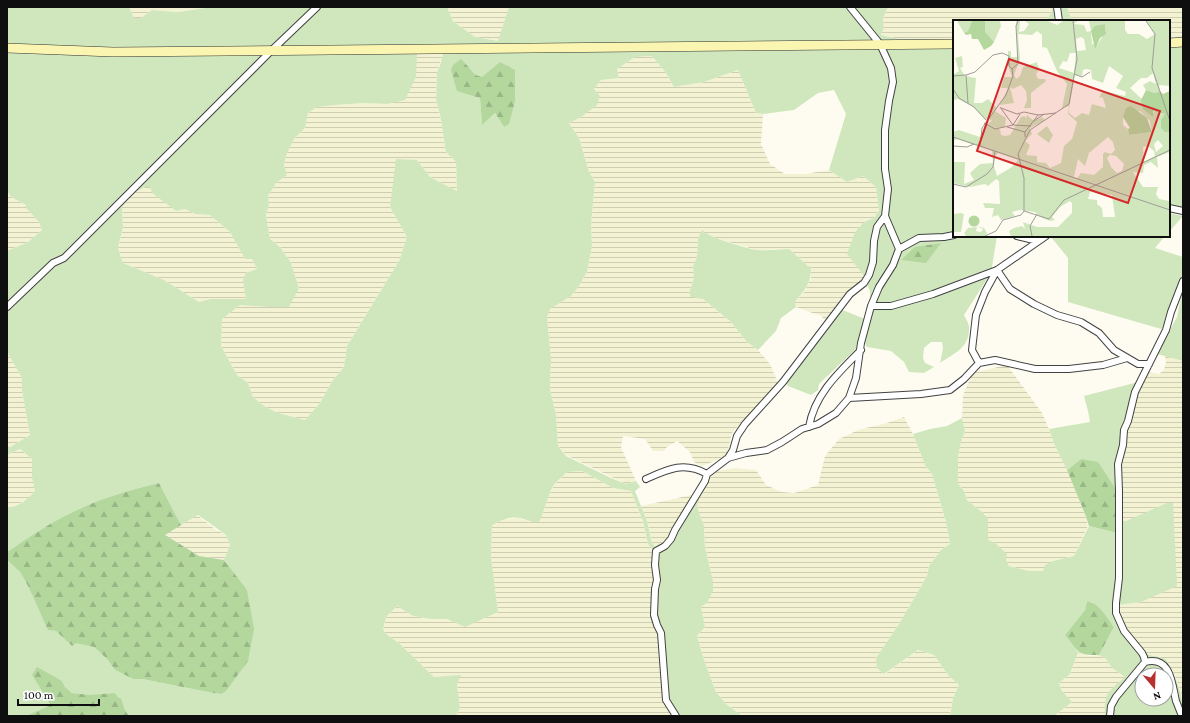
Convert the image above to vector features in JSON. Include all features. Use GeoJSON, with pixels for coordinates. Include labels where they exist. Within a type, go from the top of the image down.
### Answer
{"type":"FeatureCollection","features":[{"type":"Feature","properties":{"kind":"street"},"geometry":{"type":"LineString","coordinates":[[7,307],[52,263],[64,258],[317,7]]}},
{"type":"Feature","properties":{"kind":"street"},"geometry":{"type":"LineString","coordinates":[[850,7],[880,44],[891,68],[893,82],[885,130],[885,169],[888,188],[885,216],[899,249]]}},
{"type":"Feature","properties":{"kind":"street"},"geometry":{"type":"LineString","coordinates":[[1056,7],[1059,20]]}},
{"type":"Feature","properties":{"kind":"street"},"geometry":{"type":"LineString","coordinates":[[1170,42],[1182,45]]}},
{"type":"Feature","properties":{"kind":"street"},"geometry":{"type":"LineString","coordinates":[[7,48],[113,52],[953,44]]}},
{"type":"Feature","properties":{"kind":"street"},"geometry":{"type":"LineString","coordinates":[[1170,208],[1183,211]]}},
{"type":"Feature","properties":{"kind":"street"},"geometry":{"type":"LineString","coordinates":[[676,716],[666,700],[661,633],[654,615],[655,589],[657,580],[655,565],[656,551],[665,546],[671,539],[705,481],[707,474],[728,458],[733,450],[737,436],[745,424],[783,382],[850,294],[864,283],[869,275],[873,262],[874,241],[877,227],[885,216]]}},
{"type":"Feature","properties":{"kind":"street"},"geometry":{"type":"LineString","coordinates":[[728,458],[746,453],[767,450],[802,429],[818,424],[836,413],[849,398],[856,378],[861,343],[871,306],[879,287],[893,265],[899,249],[919,238],[953,235]]}},
{"type":"Feature","properties":{"kind":"street"},"geometry":{"type":"LineString","coordinates":[[1021,237],[1038,241]]}},
{"type":"Feature","properties":{"kind":"street"},"geometry":{"type":"LineString","coordinates":[[871,306],[891,306],[926,296],[997,270],[1044,237]]}},
{"type":"Feature","properties":{"kind":"street"},"geometry":{"type":"LineString","coordinates":[[997,270],[1010,289],[1034,304],[1057,316],[1081,322],[1099,333],[1114,350],[1138,364],[1149,364]]}},
{"type":"Feature","properties":{"kind":"street"},"geometry":{"type":"LineString","coordinates":[[979,362],[972,350],[976,315],[985,292],[997,270]]}},
{"type":"Feature","properties":{"kind":"street"},"geometry":{"type":"LineString","coordinates":[[1145,662],[1142,653],[1124,631],[1116,613],[1119,578],[1118,464],[1123,445],[1124,430],[1128,421],[1135,392],[1166,330],[1183,281]]}},
{"type":"Feature","properties":{"kind":"street"},"geometry":{"type":"LineString","coordinates":[[809,427],[811,416],[822,392],[842,368],[861,350]]}},
{"type":"Feature","properties":{"kind":"street"},"geometry":{"type":"LineString","coordinates":[[849,398],[921,394],[950,390],[964,380],[979,362],[995,360],[1035,369],[1069,369],[1103,365],[1127,358]]}},
{"type":"Feature","properties":{"kind":"street"},"geometry":{"type":"LineString","coordinates":[[646,479],[672,468],[699,469],[707,474]]}},
{"type":"Feature","properties":{"kind":"street"},"geometry":{"type":"LineString","coordinates":[[1110,716],[1111,706],[1116,697],[1145,662],[1149,661],[1159,662],[1167,669],[1172,677],[1176,701],[1182,716]]}},
{"type":"Feature","properties":{"kind":"green space"},"geometry":{"type":"Polygon","coordinates":[[[7,7],[129,7],[134,18],[141,18],[152,10],[178,12],[212,7],[447,7],[453,21],[475,37],[498,41],[509,7],[888,7],[883,19],[884,28],[881,35],[899,39],[953,39],[953,237],[997,237],[991,273],[964,315],[969,326],[968,336],[963,346],[959,350],[940,363],[943,348],[942,342],[931,342],[924,348],[923,358],[925,363],[934,367],[924,373],[909,372],[904,362],[891,351],[867,347],[864,342],[860,341],[857,348],[819,384],[818,390],[811,395],[788,386],[786,382],[796,372],[818,337],[840,309],[865,319],[870,299],[869,289],[863,281],[864,276],[847,254],[855,232],[864,222],[874,218],[879,210],[876,187],[863,176],[847,182],[829,170],[846,114],[834,90],[818,93],[794,110],[763,114],[756,113],[738,70],[704,82],[674,87],[666,73],[652,56],[635,57],[617,69],[619,78],[601,80],[594,89],[600,96],[597,105],[581,117],[569,123],[579,138],[589,172],[595,182],[591,225],[592,246],[587,272],[571,296],[550,309],[547,317],[551,359],[550,389],[556,415],[558,446],[566,456],[611,478],[626,484],[636,481],[640,487],[635,491],[647,521],[652,543],[656,548],[665,543],[696,494],[700,496],[697,507],[704,526],[705,547],[713,581],[713,591],[707,603],[701,607],[705,627],[697,636],[716,692],[726,704],[744,716],[674,716],[664,701],[663,672],[656,629],[652,619],[652,549],[648,544],[643,521],[631,491],[613,488],[582,471],[567,472],[553,486],[539,522],[520,518],[509,518],[492,526],[491,557],[498,612],[465,627],[447,619],[431,619],[413,616],[397,606],[386,617],[383,629],[385,633],[400,644],[434,677],[461,675],[457,684],[460,708],[456,716],[129,716],[125,710],[121,698],[115,693],[94,695],[78,694],[67,690],[62,681],[32,675],[52,705],[29,715],[7,716],[7,560],[20,572],[48,629],[56,631],[72,646],[76,642],[94,647],[107,659],[115,670],[133,679],[142,679],[221,694],[227,563],[224,560],[230,545],[226,535],[198,515],[181,525],[159,483],[137,488],[85,506],[49,525],[7,552],[7,508],[16,506],[23,502],[35,491],[32,478],[32,459],[20,449],[7,455],[7,449],[30,435],[22,391],[22,378],[7,352],[7,251],[28,242],[42,230],[39,222],[26,208],[26,205],[11,197],[7,190],[7,7]],[[417,54],[416,77],[405,100],[387,104],[364,103],[317,107],[308,113],[305,128],[294,139],[287,153],[284,165],[287,175],[276,183],[268,196],[269,205],[266,215],[270,239],[280,247],[291,263],[299,288],[289,307],[240,305],[222,319],[221,346],[237,375],[248,383],[253,397],[264,406],[278,413],[305,420],[320,403],[333,380],[344,367],[347,346],[399,261],[407,237],[390,207],[396,159],[417,160],[430,177],[457,191],[456,162],[446,152],[440,114],[436,100],[437,72],[443,54],[417,54]],[[470,68],[480,98],[482,124],[495,113],[504,127],[482,77],[476,75],[470,68]],[[145,187],[132,194],[122,207],[123,227],[118,248],[123,263],[164,280],[199,302],[210,299],[246,299],[243,280],[246,273],[257,269],[252,259],[245,259],[230,232],[210,215],[195,214],[185,209],[176,211],[152,193],[150,187],[145,187]]]}},
{"type":"Feature","properties":{"kind":"green space"},"geometry":{"type":"Polygon","coordinates":[[[129,7],[212,7],[178,12],[152,10],[141,18],[134,18],[129,7]]]}},
{"type":"Feature","properties":{"kind":"green space"},"geometry":{"type":"Polygon","coordinates":[[[447,7],[509,7],[499,41],[475,37],[453,21],[447,7]]]}},
{"type":"Feature","properties":{"kind":"green space"},"geometry":{"type":"Polygon","coordinates":[[[888,7],[1052,7],[1052,11],[1047,20],[953,20],[953,39],[899,39],[881,35],[884,28],[883,19],[888,7]]]}},
{"type":"Feature","properties":{"kind":"green space"},"geometry":{"type":"Polygon","coordinates":[[[1052,7],[1067,7],[1072,20],[1047,20],[1052,11],[1052,7]]]}},
{"type":"Feature","properties":{"kind":"green space"},"geometry":{"type":"Polygon","coordinates":[[[1067,7],[1183,7],[1183,36],[1170,38],[1170,20],[1072,20],[1067,7]]]}},
{"type":"Feature","properties":{"kind":"green space"},"geometry":{"type":"Polygon","coordinates":[[[1183,36],[1183,209],[1170,205],[1170,38],[1183,36]]]}},
{"type":"Feature","properties":{"kind":"green space"},"geometry":{"type":"Polygon","coordinates":[[[416,54],[443,54],[437,72],[436,100],[440,114],[446,152],[456,162],[457,191],[430,177],[417,160],[390,207],[407,237],[399,261],[347,346],[344,367],[333,380],[320,403],[305,420],[278,413],[264,406],[253,397],[248,383],[237,375],[221,346],[222,319],[240,305],[268,307],[299,288],[291,263],[280,247],[270,239],[266,215],[269,205],[268,196],[276,183],[287,175],[284,165],[287,153],[294,139],[305,128],[308,113],[317,107],[364,103],[387,104],[416,77],[416,54]]]}},
{"type":"Feature","properties":{"kind":"green space"},"geometry":{"type":"Polygon","coordinates":[[[652,56],[666,73],[674,87],[704,82],[738,70],[756,113],[763,114],[761,144],[770,164],[785,174],[805,174],[829,170],[847,182],[863,176],[876,187],[879,209],[874,218],[864,222],[865,276],[863,281],[842,297],[828,319],[825,320],[821,316],[796,307],[795,302],[805,291],[811,277],[811,268],[789,249],[757,250],[718,239],[703,233],[702,231],[698,238],[697,257],[693,267],[694,278],[689,293],[703,299],[730,321],[747,342],[758,350],[770,364],[778,383],[732,433],[727,454],[702,466],[694,462],[690,452],[677,441],[667,447],[664,451],[653,451],[645,439],[623,436],[621,447],[636,481],[626,484],[566,455],[558,446],[556,415],[550,389],[551,359],[547,317],[549,309],[571,296],[579,286],[587,272],[592,246],[591,225],[595,182],[589,172],[579,138],[569,123],[581,117],[594,89],[601,80],[619,78],[617,69],[635,57],[652,56]]]}},
{"type":"Feature","properties":{"kind":"green space"},"geometry":{"type":"Polygon","coordinates":[[[461,59],[476,75],[482,77],[500,62],[515,70],[515,101],[509,124],[504,127],[495,113],[482,125],[480,98],[457,91],[451,70],[453,65],[461,59]]]}},
{"type":"Feature","properties":{"kind":"green space"},"geometry":{"type":"Polygon","coordinates":[[[145,187],[150,187],[152,193],[195,214],[210,215],[230,232],[245,259],[252,259],[257,269],[246,273],[244,280],[246,299],[210,299],[199,302],[164,280],[123,263],[118,248],[123,227],[122,207],[132,194],[145,187]]]}},
{"type":"Feature","properties":{"kind":"green space"},"geometry":{"type":"Polygon","coordinates":[[[7,190],[11,197],[26,205],[26,208],[39,222],[42,230],[28,242],[7,251],[7,190]]]}},
{"type":"Feature","properties":{"kind":"green space"},"geometry":{"type":"Polygon","coordinates":[[[1170,213],[1183,216],[1170,231],[1170,213]]]}},
{"type":"Feature","properties":{"kind":"green space"},"geometry":{"type":"Polygon","coordinates":[[[702,230],[705,233],[719,239],[753,249],[789,249],[811,267],[809,282],[795,302],[796,307],[781,318],[776,331],[758,350],[747,342],[730,321],[703,299],[691,297],[689,293],[694,278],[693,267],[697,257],[698,238],[702,230]]]}},
{"type":"Feature","properties":{"kind":"green space"},"geometry":{"type":"Polygon","coordinates":[[[1051,237],[1164,237],[1155,248],[1183,257],[1183,273],[1168,311],[1164,327],[1161,329],[1068,302],[1068,258],[1051,237]]]}},
{"type":"Feature","properties":{"kind":"green space"},"geometry":{"type":"Polygon","coordinates":[[[941,243],[926,263],[901,260],[915,247],[941,243]]]}},
{"type":"Feature","properties":{"kind":"green space"},"geometry":{"type":"Polygon","coordinates":[[[1183,288],[1183,361],[1157,354],[1177,317],[1183,288]]]}},
{"type":"Feature","properties":{"kind":"green space"},"geometry":{"type":"Polygon","coordinates":[[[7,352],[22,378],[22,391],[30,435],[7,449],[7,352]]]}},
{"type":"Feature","properties":{"kind":"green space"},"geometry":{"type":"Polygon","coordinates":[[[1165,356],[1183,361],[1183,702],[1178,683],[1174,675],[1174,667],[1170,667],[1166,659],[1146,654],[1122,622],[1118,609],[1119,605],[1141,602],[1126,521],[1123,521],[1121,461],[1133,407],[1142,381],[1147,372],[1159,374],[1164,370],[1166,362],[1165,356]]]}},
{"type":"Feature","properties":{"kind":"green space"},"geometry":{"type":"Polygon","coordinates":[[[1007,365],[1042,413],[1085,514],[1088,526],[1074,556],[1053,561],[1043,571],[1029,571],[1009,566],[995,543],[988,541],[983,513],[967,500],[964,491],[958,483],[958,457],[965,431],[962,418],[963,395],[971,377],[976,372],[1007,365]]]}},
{"type":"Feature","properties":{"kind":"green space"},"geometry":{"type":"Polygon","coordinates":[[[1142,381],[1133,407],[1126,442],[1126,452],[1121,461],[1123,521],[1167,503],[1173,503],[1177,586],[1141,602],[1119,605],[1118,609],[1122,622],[1146,654],[1166,659],[1170,667],[1134,667],[1134,707],[1174,707],[1174,676],[1181,693],[1183,716],[1105,716],[1105,702],[1108,693],[1125,677],[1112,668],[1106,659],[1099,655],[1114,627],[1092,602],[1087,601],[1085,610],[1065,635],[1078,652],[1070,674],[1059,683],[1062,691],[1072,702],[1054,716],[950,716],[953,698],[959,685],[948,675],[934,655],[918,650],[884,674],[877,668],[876,658],[899,624],[927,576],[929,566],[941,550],[950,544],[946,522],[932,474],[925,465],[913,434],[947,426],[962,418],[965,431],[958,457],[958,483],[964,491],[967,500],[988,519],[988,540],[995,543],[1007,554],[1006,560],[1009,566],[1029,571],[1043,571],[1045,565],[1053,561],[1074,556],[1089,526],[1117,533],[1115,507],[1117,491],[1081,459],[1067,470],[1055,446],[1049,429],[1090,422],[1084,396],[1142,381]]]}},
{"type":"Feature","properties":{"kind":"green space"},"geometry":{"type":"Polygon","coordinates":[[[904,417],[913,434],[925,465],[932,474],[946,522],[950,544],[941,550],[929,566],[927,576],[899,624],[876,658],[885,674],[918,650],[934,655],[948,675],[959,685],[953,698],[950,716],[741,715],[726,704],[716,692],[697,636],[705,627],[701,607],[707,603],[713,581],[705,547],[704,526],[697,507],[700,496],[710,478],[717,471],[735,468],[756,470],[766,485],[782,492],[794,493],[818,485],[825,456],[839,439],[858,430],[904,417]]]}},
{"type":"Feature","properties":{"kind":"green space"},"geometry":{"type":"Polygon","coordinates":[[[20,449],[32,459],[32,478],[35,491],[27,500],[7,508],[7,455],[20,449]]]}},
{"type":"Feature","properties":{"kind":"green space"},"geometry":{"type":"Polygon","coordinates":[[[1081,459],[1098,462],[1117,491],[1115,507],[1117,533],[1089,526],[1067,470],[1081,459]]]}},
{"type":"Feature","properties":{"kind":"green space"},"geometry":{"type":"Polygon","coordinates":[[[582,471],[613,488],[631,491],[643,521],[648,544],[652,549],[656,629],[663,672],[674,716],[456,716],[460,708],[457,684],[434,677],[400,644],[385,633],[383,629],[386,617],[397,606],[413,616],[431,619],[447,619],[465,626],[498,612],[491,557],[492,526],[502,519],[518,518],[535,522],[543,513],[547,499],[554,485],[567,472],[582,471]]]}},
{"type":"Feature","properties":{"kind":"green space"},"geometry":{"type":"Polygon","coordinates":[[[159,483],[181,525],[165,535],[199,556],[224,560],[247,590],[254,629],[248,661],[226,691],[221,694],[142,679],[133,679],[115,670],[107,659],[94,647],[76,643],[72,646],[56,631],[48,630],[20,572],[7,560],[7,552],[66,515],[105,498],[159,483]]]}},
{"type":"Feature","properties":{"kind":"green space"},"geometry":{"type":"Polygon","coordinates":[[[696,494],[665,543],[656,548],[652,543],[647,521],[641,506],[696,494]]]}},
{"type":"Feature","properties":{"kind":"green space"},"geometry":{"type":"Polygon","coordinates":[[[197,515],[215,529],[226,535],[230,545],[224,560],[199,556],[164,535],[197,515]]]}},
{"type":"Feature","properties":{"kind":"green space"},"geometry":{"type":"Polygon","coordinates":[[[1087,601],[1099,608],[1114,627],[1099,655],[1086,655],[1082,653],[1076,649],[1065,635],[1085,610],[1087,601]]]}},
{"type":"Feature","properties":{"kind":"green space"},"geometry":{"type":"Polygon","coordinates":[[[1078,652],[1089,656],[1099,655],[1106,659],[1112,668],[1126,677],[1105,703],[1105,716],[1054,716],[1072,702],[1062,691],[1059,683],[1070,674],[1078,652]]]}},
{"type":"Feature","properties":{"kind":"green space"},"geometry":{"type":"Polygon","coordinates":[[[37,667],[62,681],[65,687],[72,693],[89,695],[115,693],[121,698],[125,710],[129,716],[26,716],[51,705],[32,675],[37,667]]]}}]}
